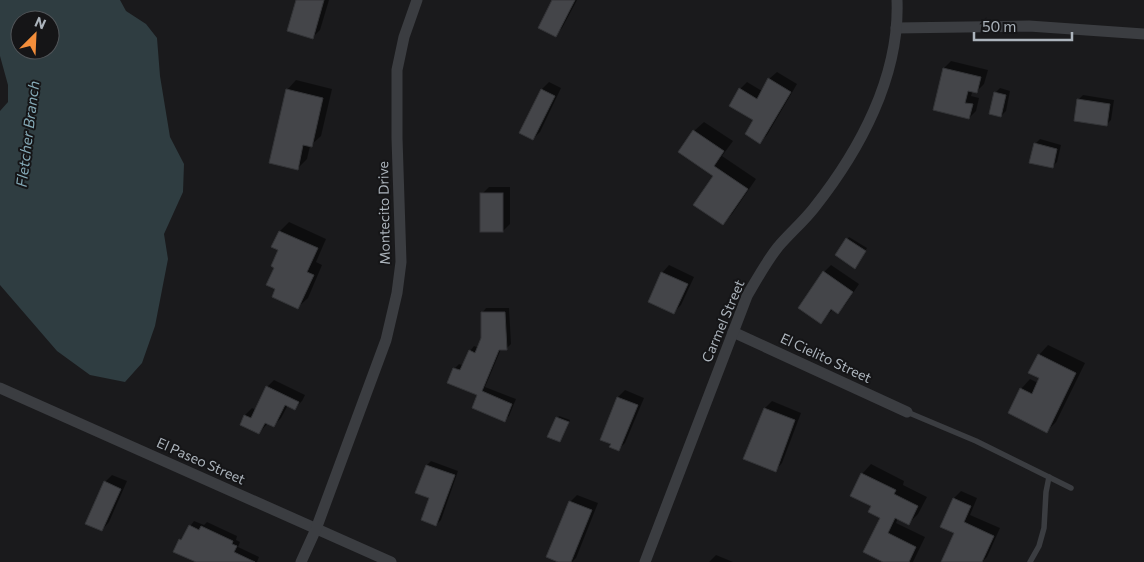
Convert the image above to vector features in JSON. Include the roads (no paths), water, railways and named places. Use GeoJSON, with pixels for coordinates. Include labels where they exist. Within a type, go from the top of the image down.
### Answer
{"type":"FeatureCollection","features":[{"type":"Feature","properties":{"kind":"street","name":"Montecito Drive"},"geometry":{"type":"LineString","coordinates":[[302,562],[386,340],[398,293],[401,262],[397,70],[404,37],[417,0]]}},
{"type":"Feature","properties":{"kind":"street","name":"Carmel Street"},"geometry":{"type":"LineString","coordinates":[[645,562],[747,296],[769,258],[813,210],[856,149],[884,86],[896,42],[897,0]]}},
{"type":"Feature","properties":{"kind":"street"},"geometry":{"type":"LineString","coordinates":[[896,28],[1029,26],[1144,34]]}},
{"type":"Feature","properties":{"kind":"street","name":"El Cielito Street"},"geometry":{"type":"LineString","coordinates":[[733,332],[907,412]]}},
{"type":"Feature","properties":{"kind":"street","name":"El Paseo Street"},"geometry":{"type":"LineString","coordinates":[[0,388],[391,562]]}},
{"type":"Feature","properties":{"kind":"lane"},"geometry":{"type":"LineString","coordinates":[[907,412],[976,441],[1071,488]]}},
{"type":"Feature","properties":{"kind":"lane"},"geometry":{"type":"LineString","coordinates":[[1030,562],[1039,546],[1044,528],[1046,492],[1049,477]]}},
{"type":"Feature","properties":{"kind":"water","name":"Fletcher Branch"},"geometry":{"type":"Polygon","coordinates":[[[0,0],[120,0],[126,11],[146,24],[157,38],[160,76],[170,137],[184,164],[183,192],[164,234],[168,259],[155,326],[142,363],[125,382],[90,375],[57,351],[0,285],[0,111],[8,102],[8,85],[0,56],[0,0]]]}}]}
